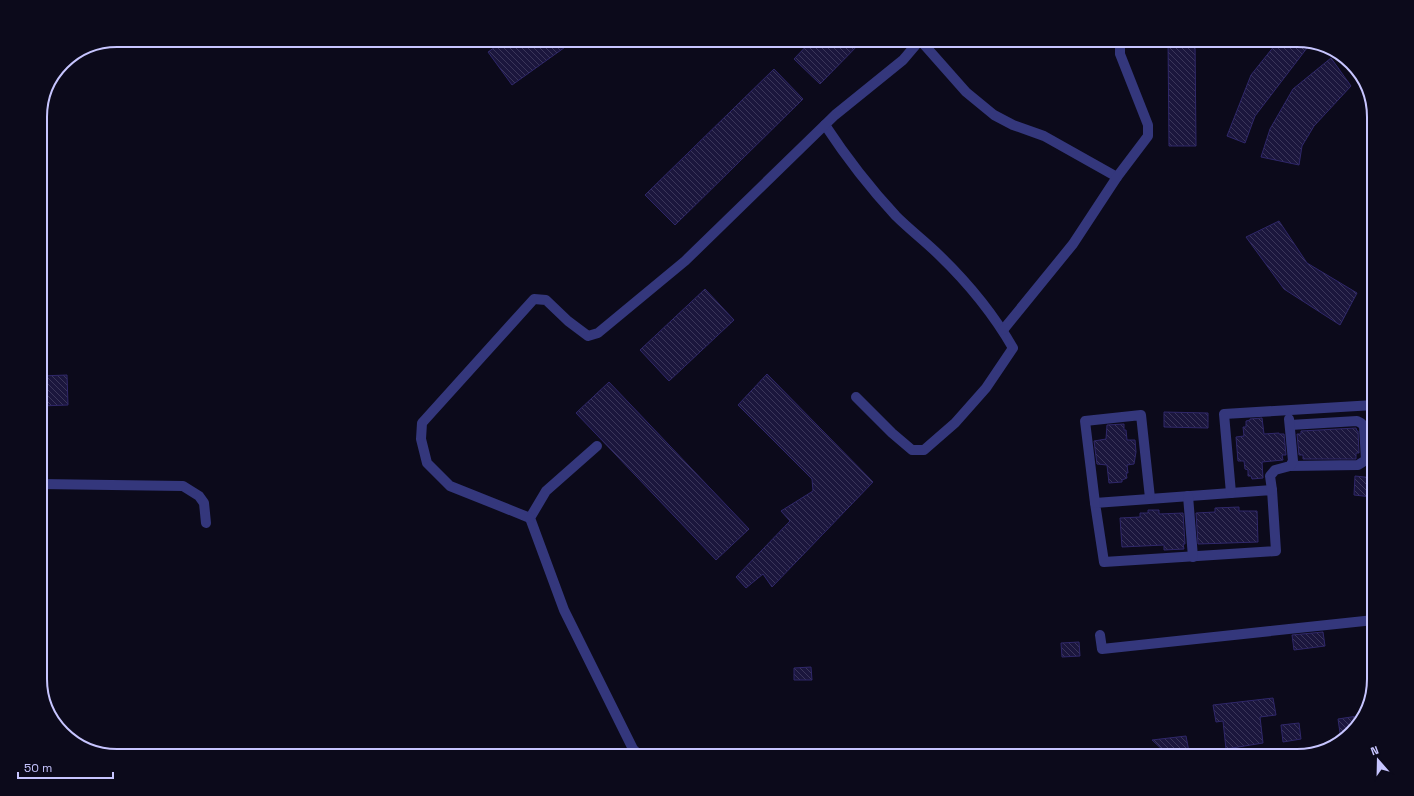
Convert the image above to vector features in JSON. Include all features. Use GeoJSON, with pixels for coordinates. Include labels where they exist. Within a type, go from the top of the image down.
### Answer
{"type":"FeatureCollection","features":[{"type":"Feature","properties":{"kind":"street"},"geometry":{"type":"LineString","coordinates":[[530,518],[450,486],[427,463],[421,439],[422,423],[534,299],[546,300],[568,321],[588,336],[598,333],[685,261],[835,115],[904,60],[914,47]]}},
{"type":"Feature","properties":{"kind":"street"},"geometry":{"type":"LineString","coordinates":[[926,47],[966,92],[994,115],[1013,125],[1044,136],[1117,178]]}},
{"type":"Feature","properties":{"kind":"street"},"geometry":{"type":"LineString","coordinates":[[1003,330],[1073,244],[1117,178],[1148,136],[1148,125],[1120,54],[1120,47]]}},
{"type":"Feature","properties":{"kind":"street"},"geometry":{"type":"LineString","coordinates":[[825,125],[845,156],[870,186],[898,217],[940,256],[971,290],[1003,330],[1014,348],[986,388],[954,423],[924,450],[912,450],[892,433],[856,397]]}},
{"type":"Feature","properties":{"kind":"street"},"geometry":{"type":"LineString","coordinates":[[1231,493],[1224,414],[1367,405]]}},
{"type":"Feature","properties":{"kind":"street"},"geometry":{"type":"LineString","coordinates":[[1289,410],[1293,461],[1290,466]]}},
{"type":"Feature","properties":{"kind":"street"},"geometry":{"type":"LineString","coordinates":[[1150,498],[1141,415],[1086,421],[1095,503],[1104,562],[1276,551],[1270,476],[1275,470],[1290,466],[1358,465],[1366,460],[1364,426],[1357,421],[1290,425]]}},
{"type":"Feature","properties":{"kind":"street"},"geometry":{"type":"LineString","coordinates":[[597,446],[546,491],[530,518],[564,610],[633,749]]}},
{"type":"Feature","properties":{"kind":"street"},"geometry":{"type":"LineString","coordinates":[[47,484],[183,486],[200,496],[204,503],[206,524]]}},
{"type":"Feature","properties":{"kind":"street"},"geometry":{"type":"LineString","coordinates":[[1095,503],[1272,490]]}},
{"type":"Feature","properties":{"kind":"street"},"geometry":{"type":"LineString","coordinates":[[1188,496],[1193,557]]}},
{"type":"Feature","properties":{"kind":"street"},"geometry":{"type":"LineString","coordinates":[[1100,635],[1102,649],[1367,621]]}},
{"type":"Feature","properties":{"kind":"building"},"geometry":{"type":"Polygon","coordinates":[[[495,47],[565,47],[512,85],[488,52],[495,47]]]}},
{"type":"Feature","properties":{"kind":"building"},"geometry":{"type":"Polygon","coordinates":[[[805,47],[856,47],[820,84],[794,59],[805,47]]]}},
{"type":"Feature","properties":{"kind":"building"},"geometry":{"type":"Polygon","coordinates":[[[1168,47],[1195,47],[1196,146],[1169,146],[1168,47]]]}},
{"type":"Feature","properties":{"kind":"building"},"geometry":{"type":"Polygon","coordinates":[[[1273,47],[1307,48],[1255,116],[1245,143],[1227,136],[1251,75],[1273,47]]]}},
{"type":"Feature","properties":{"kind":"building"},"geometry":{"type":"Polygon","coordinates":[[[1331,58],[1351,86],[1314,126],[1302,146],[1299,165],[1261,157],[1270,129],[1293,89],[1331,58]]]}},
{"type":"Feature","properties":{"kind":"building"},"geometry":{"type":"Polygon","coordinates":[[[774,69],[803,99],[675,225],[645,195],[774,69]]]}},
{"type":"Feature","properties":{"kind":"building"},"geometry":{"type":"Polygon","coordinates":[[[1279,221],[1307,263],[1357,293],[1340,325],[1284,289],[1246,237],[1279,221]]]}},
{"type":"Feature","properties":{"kind":"building"},"geometry":{"type":"Polygon","coordinates":[[[705,289],[734,320],[669,381],[640,350],[705,289]]]}},
{"type":"Feature","properties":{"kind":"building"},"geometry":{"type":"Polygon","coordinates":[[[767,374],[873,482],[772,587],[763,574],[746,588],[736,577],[790,521],[781,511],[813,491],[812,479],[738,405],[767,374]]]}},
{"type":"Feature","properties":{"kind":"building"},"geometry":{"type":"Polygon","coordinates":[[[67,375],[68,405],[47,406],[47,376],[67,375]]]}},
{"type":"Feature","properties":{"kind":"building"},"geometry":{"type":"Polygon","coordinates":[[[609,382],[749,529],[716,560],[576,413],[609,382]]]}},
{"type":"Feature","properties":{"kind":"building"},"geometry":{"type":"Polygon","coordinates":[[[1164,412],[1208,413],[1208,428],[1164,427],[1164,412]]]}},
{"type":"Feature","properties":{"kind":"building"},"geometry":{"type":"Polygon","coordinates":[[[1262,418],[1264,434],[1284,434],[1286,455],[1282,455],[1283,460],[1262,462],[1263,478],[1252,479],[1251,476],[1248,476],[1248,470],[1245,469],[1244,461],[1238,461],[1236,437],[1244,436],[1243,427],[1246,427],[1246,421],[1250,419],[1262,418]]]}},
{"type":"Feature","properties":{"kind":"building"},"geometry":{"type":"Polygon","coordinates":[[[1124,424],[1127,440],[1135,440],[1136,452],[1134,464],[1127,465],[1127,478],[1122,480],[1122,482],[1109,483],[1107,465],[1097,464],[1094,441],[1106,439],[1107,425],[1124,424]]]}},
{"type":"Feature","properties":{"kind":"building"},"geometry":{"type":"Polygon","coordinates":[[[1356,428],[1358,431],[1359,453],[1356,453],[1356,459],[1303,459],[1303,455],[1299,455],[1297,434],[1301,434],[1301,431],[1356,428]]]}},
{"type":"Feature","properties":{"kind":"building"},"geometry":{"type":"Polygon","coordinates":[[[1355,476],[1367,477],[1367,496],[1354,495],[1355,476]]]}},
{"type":"Feature","properties":{"kind":"building"},"geometry":{"type":"Polygon","coordinates":[[[1239,507],[1239,511],[1257,511],[1258,542],[1198,544],[1196,513],[1215,512],[1215,508],[1239,507]]]}},
{"type":"Feature","properties":{"kind":"building"},"geometry":{"type":"Polygon","coordinates":[[[1148,510],[1159,510],[1159,514],[1183,513],[1184,549],[1164,550],[1164,545],[1122,547],[1120,518],[1140,517],[1140,513],[1148,513],[1148,510]]]}},
{"type":"Feature","properties":{"kind":"building"},"geometry":{"type":"Polygon","coordinates":[[[1323,632],[1325,646],[1294,650],[1292,635],[1323,632]]]}},
{"type":"Feature","properties":{"kind":"building"},"geometry":{"type":"Polygon","coordinates":[[[1079,642],[1080,656],[1062,657],[1061,643],[1079,642]]]}},
{"type":"Feature","properties":{"kind":"building"},"geometry":{"type":"Polygon","coordinates":[[[811,667],[812,680],[794,680],[794,668],[811,667]]]}},
{"type":"Feature","properties":{"kind":"building"},"geometry":{"type":"Polygon","coordinates":[[[1273,698],[1276,715],[1260,717],[1263,743],[1226,749],[1223,721],[1216,722],[1213,705],[1273,698]]]}},
{"type":"Feature","properties":{"kind":"building"},"geometry":{"type":"Polygon","coordinates":[[[1356,716],[1340,734],[1338,719],[1356,716]]]}},
{"type":"Feature","properties":{"kind":"building"},"geometry":{"type":"Polygon","coordinates":[[[1299,723],[1301,739],[1283,742],[1281,725],[1299,723]]]}},
{"type":"Feature","properties":{"kind":"building"},"geometry":{"type":"Polygon","coordinates":[[[1186,736],[1188,749],[1162,749],[1152,740],[1186,736]]]}}]}
